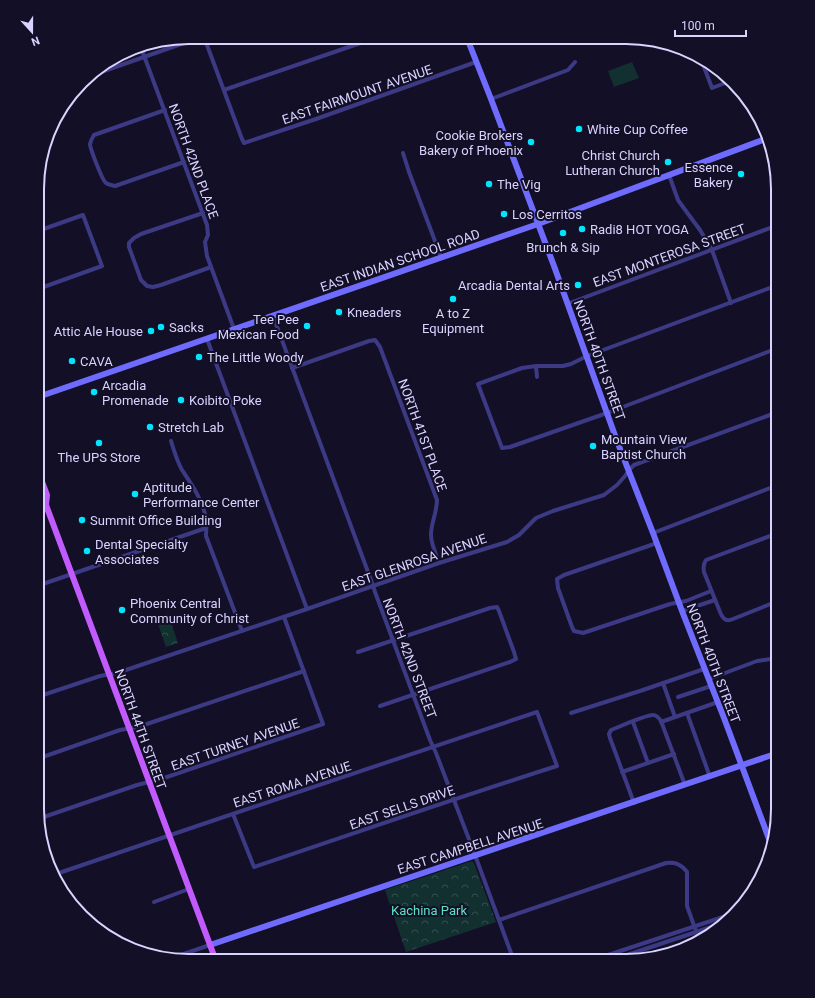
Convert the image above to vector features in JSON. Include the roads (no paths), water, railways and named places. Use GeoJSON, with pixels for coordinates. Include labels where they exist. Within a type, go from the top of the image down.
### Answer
{"type":"FeatureCollection","features":[{"type":"Feature","properties":{"kind":"main road","name":"NORTH 40TH STREET"},"geometry":{"type":"LineString","coordinates":[[469,44],[538,224],[678,602],[769,832]]}},
{"type":"Feature","properties":{"kind":"main road","name":"EAST INDIAN SCHOOL ROAD"},"geometry":{"type":"LineString","coordinates":[[44,395],[538,224],[762,140]]}},
{"type":"Feature","properties":{"kind":"main road","name":"NORTH 44TH STREET"},"geometry":{"type":"LineString","coordinates":[[44,489],[47,507],[213,954]]}},
{"type":"Feature","properties":{"kind":"main road","name":"NORTH 44TH STREET"},"geometry":{"type":"LineString","coordinates":[[44,504],[47,507]]}},
{"type":"Feature","properties":{"kind":"main road","name":"EAST CAMPBELL AVENUE"},"geometry":{"type":"LineString","coordinates":[[210,945],[771,756]]}},
{"type":"Feature","properties":{"kind":"street"},"geometry":{"type":"LineString","coordinates":[[108,70],[182,44]]}},
{"type":"Feature","properties":{"kind":"street"},"geometry":{"type":"LineString","coordinates":[[205,44],[224,90],[358,44]]}},
{"type":"Feature","properties":{"kind":"street","name":"NORTH 42ND PLACE"},"geometry":{"type":"LineString","coordinates":[[142,52],[208,225],[205,250],[234,329]]}},
{"type":"Feature","properties":{"kind":"street","name":"EAST FAIRMOUNT AVENUE"},"geometry":{"type":"LineString","coordinates":[[224,90],[244,143],[323,117],[476,62]]}},
{"type":"Feature","properties":{"kind":"street"},"geometry":{"type":"LineString","coordinates":[[491,99],[568,70],[575,62]]}},
{"type":"Feature","properties":{"kind":"street"},"geometry":{"type":"LineString","coordinates":[[704,68],[712,88],[724,83]]}},
{"type":"Feature","properties":{"kind":"street"},"geometry":{"type":"LineString","coordinates":[[165,110],[94,135],[90,142],[92,152],[102,178],[106,183],[115,186],[184,162]]}},
{"type":"Feature","properties":{"kind":"street"},"geometry":{"type":"LineString","coordinates":[[403,153],[441,257]]}},
{"type":"Feature","properties":{"kind":"street"},"geometry":{"type":"LineString","coordinates":[[669,175],[678,200],[700,230],[712,250],[731,303]]}},
{"type":"Feature","properties":{"kind":"street"},"geometry":{"type":"LineString","coordinates":[[203,213],[141,234],[129,243],[130,251],[141,280],[146,286],[153,287],[161,285],[211,267]]}},
{"type":"Feature","properties":{"kind":"street"},"geometry":{"type":"LineString","coordinates":[[44,229],[83,215],[102,266],[44,287]]}},
{"type":"Feature","properties":{"kind":"street","name":"EAST MONTEROSA STREET"},"geometry":{"type":"LineString","coordinates":[[567,304],[771,228]]}},
{"type":"Feature","properties":{"kind":"street"},"geometry":{"type":"LineString","coordinates":[[771,288],[587,356],[571,364],[563,366],[536,366],[522,368],[478,384],[502,448],[510,447],[607,413],[771,351]]}},
{"type":"Feature","properties":{"kind":"street","name":"NORTH 42ND STREET"},"geometry":{"type":"LineString","coordinates":[[273,316],[393,641],[511,954]]}},
{"type":"Feature","properties":{"kind":"street"},"geometry":{"type":"LineString","coordinates":[[207,338],[307,609]]}},
{"type":"Feature","properties":{"kind":"street","name":"NORTH 41ST PLACE"},"geometry":{"type":"LineString","coordinates":[[292,368],[375,340],[380,347],[437,500],[437,508],[431,534],[439,563]]}},
{"type":"Feature","properties":{"kind":"street"},"geometry":{"type":"LineString","coordinates":[[536,366],[537,376]]}},
{"type":"Feature","properties":{"kind":"street","name":"EAST GLENROSA AVENUE"},"geometry":{"type":"LineString","coordinates":[[44,695],[100,676],[117,673],[439,563],[506,542],[519,535],[536,518],[604,495],[618,485],[634,465],[771,415]]}},
{"type":"Feature","properties":{"kind":"street"},"geometry":{"type":"LineString","coordinates":[[171,441],[182,468],[194,488],[204,511],[206,520],[206,536],[242,631]]}},
{"type":"Feature","properties":{"kind":"street"},"geometry":{"type":"LineString","coordinates":[[653,533],[771,488]]}},
{"type":"Feature","properties":{"kind":"street"},"geometry":{"type":"LineString","coordinates":[[44,584],[206,528]]}},
{"type":"Feature","properties":{"kind":"street"},"geometry":{"type":"LineString","coordinates":[[771,536],[708,560],[703,566],[715,600],[723,618],[726,620],[730,620],[771,604]]}},
{"type":"Feature","properties":{"kind":"street"},"geometry":{"type":"LineString","coordinates":[[657,543],[564,575],[557,579],[558,588],[574,631],[583,633],[670,604],[686,601],[712,591]]}},
{"type":"Feature","properties":{"kind":"street"},"geometry":{"type":"LineString","coordinates":[[693,598],[696,607]]}},
{"type":"Feature","properties":{"kind":"street"},"geometry":{"type":"LineString","coordinates":[[682,611],[715,600]]}},
{"type":"Feature","properties":{"kind":"street"},"geometry":{"type":"LineString","coordinates":[[358,652],[490,608],[496,607],[499,611],[516,659],[380,706]]}},
{"type":"Feature","properties":{"kind":"street"},"geometry":{"type":"LineString","coordinates":[[44,757],[120,730],[138,727],[304,671],[284,617]]}},
{"type":"Feature","properties":{"kind":"street"},"geometry":{"type":"LineString","coordinates":[[708,679],[757,661],[771,659]]}},
{"type":"Feature","properties":{"kind":"street"},"geometry":{"type":"LineString","coordinates":[[571,713],[704,669]]}},
{"type":"Feature","properties":{"kind":"street","name":"EAST TURNEY AVENUE"},"geometry":{"type":"LineString","coordinates":[[44,817],[323,724],[304,671]]}},
{"type":"Feature","properties":{"kind":"street"},"geometry":{"type":"LineString","coordinates":[[663,683],[675,717]]}},
{"type":"Feature","properties":{"kind":"street"},"geometry":{"type":"LineString","coordinates":[[678,697],[711,686]]}},
{"type":"Feature","properties":{"kind":"street"},"geometry":{"type":"LineString","coordinates":[[661,722],[718,702]]}},
{"type":"Feature","properties":{"kind":"street","name":"EAST ROMA AVENUE"},"geometry":{"type":"LineString","coordinates":[[59,873],[537,712],[557,766]]}},
{"type":"Feature","properties":{"kind":"street"},"geometry":{"type":"LineString","coordinates":[[687,713],[710,776]]}},
{"type":"Feature","properties":{"kind":"street"},"geometry":{"type":"LineString","coordinates":[[634,803],[609,734],[611,730],[633,722],[654,715],[658,717],[674,754],[685,785]]}},
{"type":"Feature","properties":{"kind":"street"},"geometry":{"type":"LineString","coordinates":[[633,722],[648,763]]}},
{"type":"Feature","properties":{"kind":"street"},"geometry":{"type":"LineString","coordinates":[[622,772],[674,754]]}},
{"type":"Feature","properties":{"kind":"street","name":"EAST SELLS DRIVE"},"geometry":{"type":"LineString","coordinates":[[233,814],[254,867],[557,766]]}},
{"type":"Feature","properties":{"kind":"street"},"geometry":{"type":"LineString","coordinates":[[499,920],[666,863],[676,863],[683,867],[687,872],[688,906],[696,932]]}},
{"type":"Feature","properties":{"kind":"street"},"geometry":{"type":"LineString","coordinates":[[154,902],[189,889]]}},
{"type":"Feature","properties":{"kind":"street"},"geometry":{"type":"LineString","coordinates":[[612,954],[722,917]]}},
{"type":"Feature","properties":{"kind":"street"},"geometry":{"type":"LineString","coordinates":[[628,954],[707,928]]}},
{"type":"Feature","properties":{"kind":"street","name":"EAST CAMPBELL AVENUE"},"geometry":{"type":"LineString","coordinates":[[184,954],[210,945]]}},
{"type":"Feature","properties":{"kind":"place","name":"White Cup Coffee"},"geometry":{"type":"Point","coordinates":[579,129]}},
{"type":"Feature","properties":{"kind":"place","name":"Cookie Brokers Bakery of Phoenix"},"geometry":{"type":"Point","coordinates":[531,142]}},
{"type":"Feature","properties":{"kind":"place","name":"Christ Church Lutheran Church"},"geometry":{"type":"Point","coordinates":[668,162]}},
{"type":"Feature","properties":{"kind":"place","name":"Essence Bakery"},"geometry":{"type":"Point","coordinates":[741,174]}},
{"type":"Feature","properties":{"kind":"place","name":"The Vig"},"geometry":{"type":"Point","coordinates":[489,184]}},
{"type":"Feature","properties":{"kind":"place","name":"Los Cerritos"},"geometry":{"type":"Point","coordinates":[504,214]}},
{"type":"Feature","properties":{"kind":"place","name":"Radi8 HOT YOGA"},"geometry":{"type":"Point","coordinates":[582,229]}},
{"type":"Feature","properties":{"kind":"place","name":"Brunch & Sip"},"geometry":{"type":"Point","coordinates":[563,233]}},
{"type":"Feature","properties":{"kind":"place","name":"Arcadia Dental Arts"},"geometry":{"type":"Point","coordinates":[578,285]}},
{"type":"Feature","properties":{"kind":"place","name":"A to Z Equipment"},"geometry":{"type":"Point","coordinates":[453,299]}},
{"type":"Feature","properties":{"kind":"place","name":"Kneaders"},"geometry":{"type":"Point","coordinates":[339,312]}},
{"type":"Feature","properties":{"kind":"place","name":"Tee Pee Mexican Food"},"geometry":{"type":"Point","coordinates":[307,326]}},
{"type":"Feature","properties":{"kind":"place","name":"Sacks"},"geometry":{"type":"Point","coordinates":[161,327]}},
{"type":"Feature","properties":{"kind":"place","name":"Attic Ale House"},"geometry":{"type":"Point","coordinates":[151,331]}},
{"type":"Feature","properties":{"kind":"place","name":"The Little Woody"},"geometry":{"type":"Point","coordinates":[199,357]}},
{"type":"Feature","properties":{"kind":"place","name":"CAVA"},"geometry":{"type":"Point","coordinates":[72,361]}},
{"type":"Feature","properties":{"kind":"place","name":"Arcadia Promenade"},"geometry":{"type":"Point","coordinates":[94,392]}},
{"type":"Feature","properties":{"kind":"place","name":"Koibito Poke"},"geometry":{"type":"Point","coordinates":[181,400]}},
{"type":"Feature","properties":{"kind":"place","name":"Stretch Lab"},"geometry":{"type":"Point","coordinates":[150,427]}},
{"type":"Feature","properties":{"kind":"place","name":"The UPS Store"},"geometry":{"type":"Point","coordinates":[99,443]}},
{"type":"Feature","properties":{"kind":"place","name":"Mountain View Baptist Church"},"geometry":{"type":"Point","coordinates":[593,446]}},
{"type":"Feature","properties":{"kind":"place","name":"Aptitude Performance Center"},"geometry":{"type":"Point","coordinates":[135,494]}},
{"type":"Feature","properties":{"kind":"place","name":"Summit Office Building"},"geometry":{"type":"Point","coordinates":[82,520]}},
{"type":"Feature","properties":{"kind":"place","name":"Dental Specialty Associates"},"geometry":{"type":"Point","coordinates":[87,551]}},
{"type":"Feature","properties":{"kind":"place","name":"Phoenix Central Community of Christ"},"geometry":{"type":"Point","coordinates":[122,610]}},
{"type":"Feature","properties":{"kind":"park label","name":"Kachina Park"},"geometry":{"type":"Point","coordinates":[429,910]}}]}
